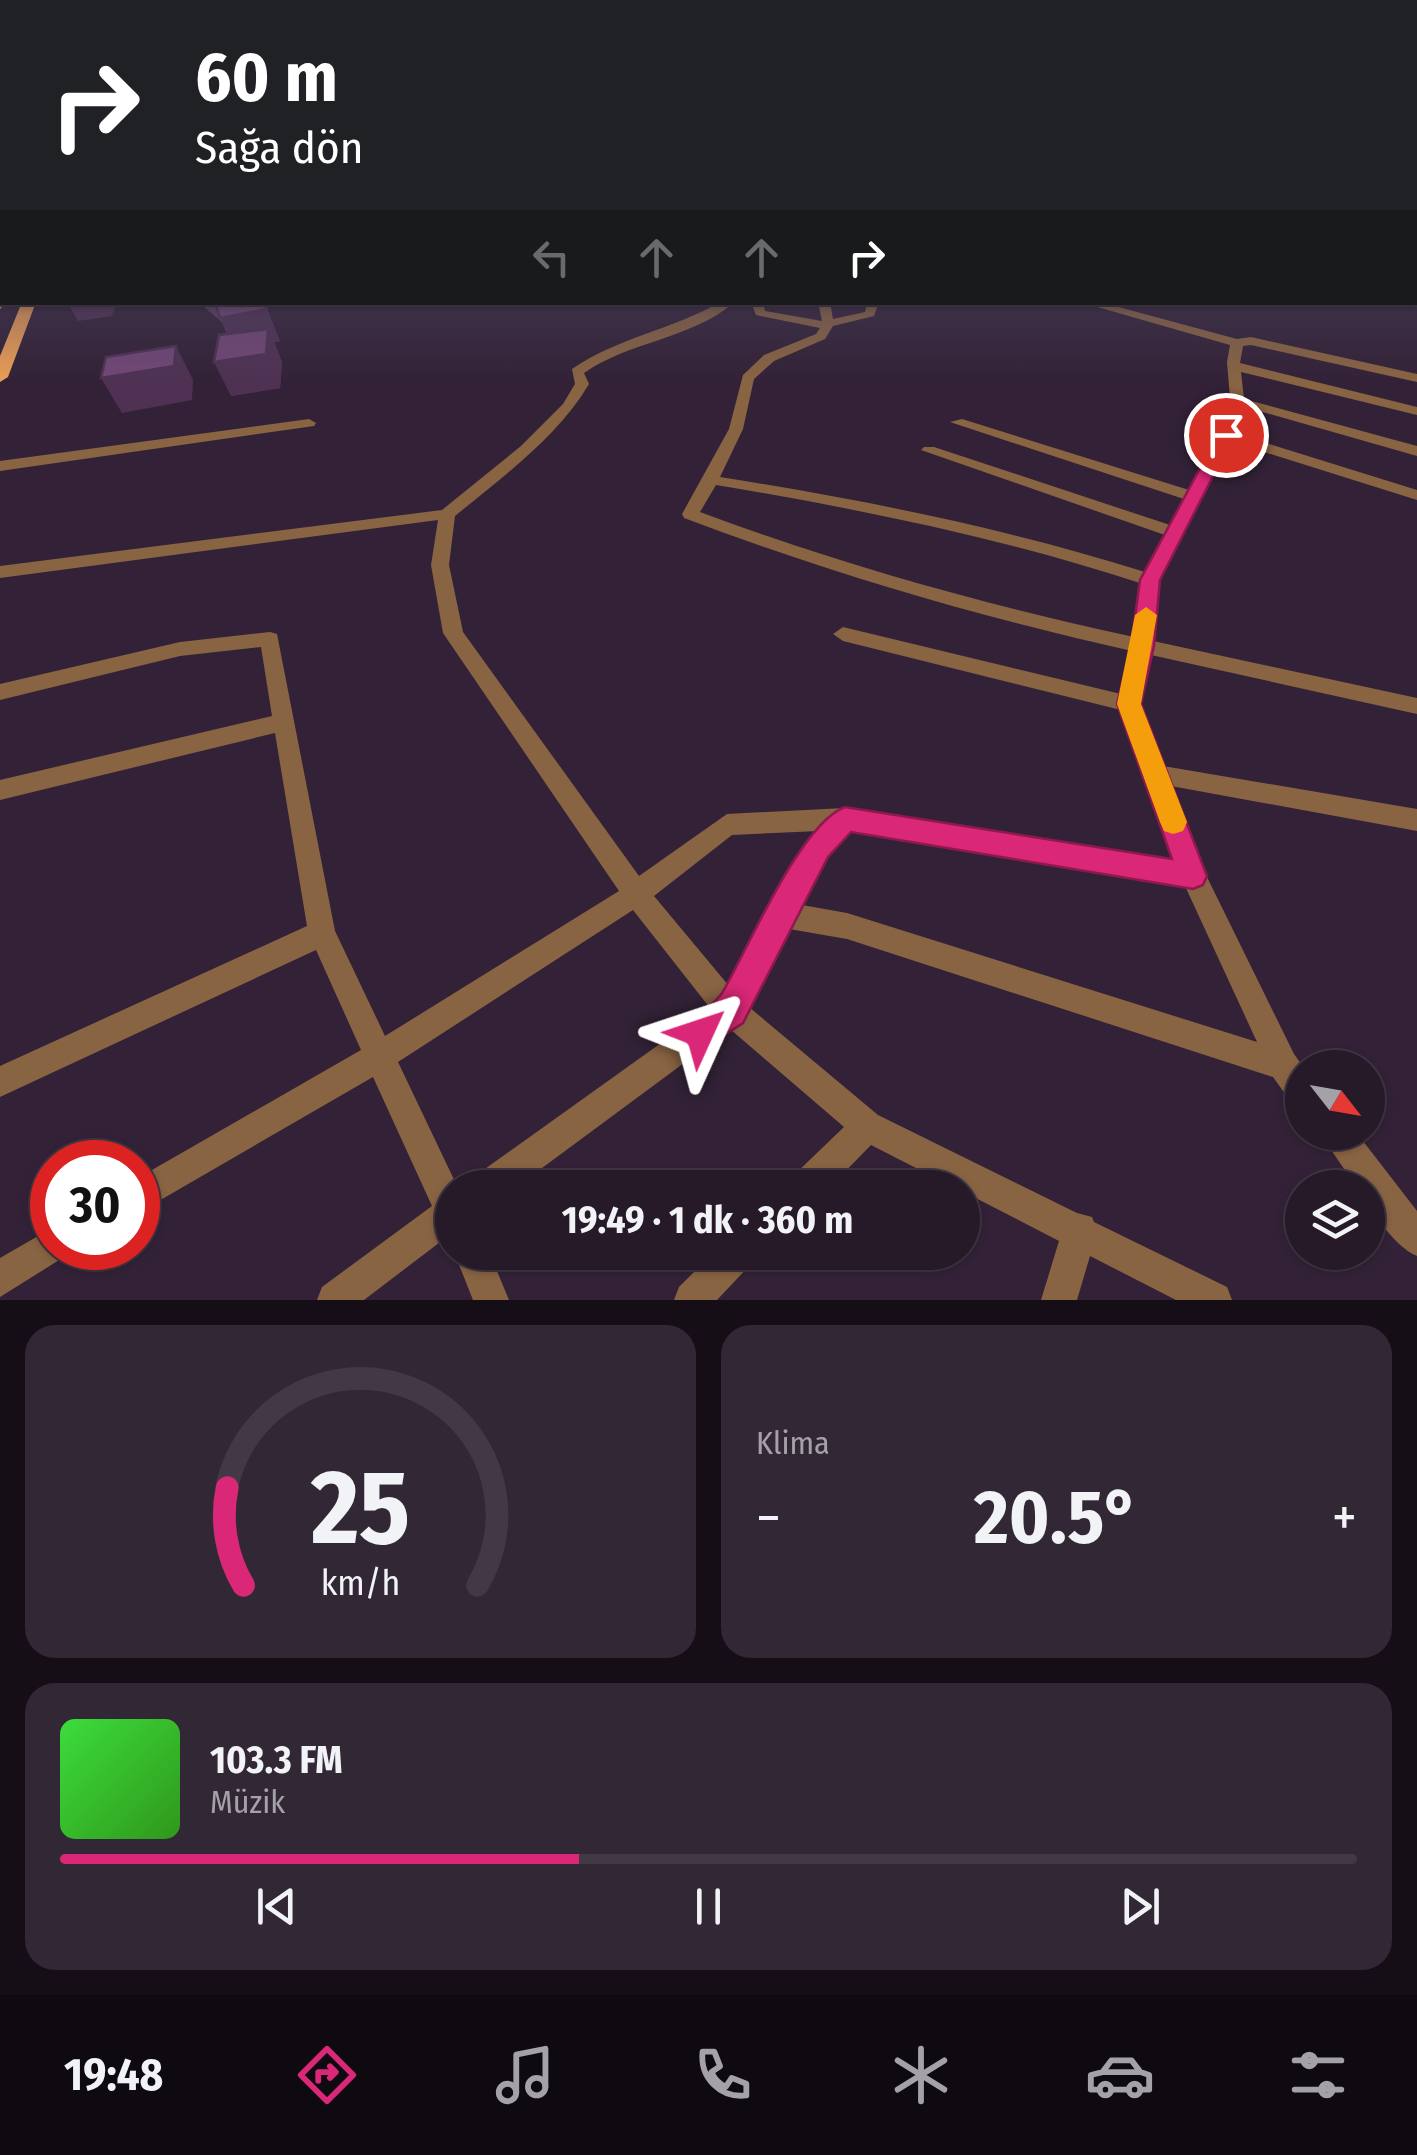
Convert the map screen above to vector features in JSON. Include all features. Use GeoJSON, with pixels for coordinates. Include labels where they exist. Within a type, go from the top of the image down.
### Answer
{"type":"FeatureCollection","features":[{"type":"Feature","properties":{"kind":"main road"},"geometry":{"type":"LineString","coordinates":[[0,377],[28,305]]}},
{"type":"Feature","properties":{"kind":"street"},"geometry":{"type":"LineString","coordinates":[[0,572],[446,514],[526,449],[569,406],[582,384],[577,372],[590,361],[666,335],[719,305]]}},
{"type":"Feature","properties":{"kind":"street"},"geometry":{"type":"LineString","coordinates":[[730,305],[758,308],[811,325],[870,314],[873,305]]}},
{"type":"Feature","properties":{"kind":"street"},"geometry":{"type":"LineString","coordinates":[[825,305],[828,324],[820,336],[769,358],[748,378],[736,429],[690,514],[773,546],[913,589],[1143,646],[1417,706]]}},
{"type":"Feature","properties":{"kind":"street"},"geometry":{"type":"LineString","coordinates":[[1096,305],[1237,343],[1251,341],[1417,378]]}},
{"type":"Feature","properties":{"kind":"street"},"geometry":{"type":"LineString","coordinates":[[1237,343],[1234,366],[1238,410],[1150,580],[1143,646],[1129,704],[1193,876],[1285,1069]]}},
{"type":"Feature","properties":{"kind":"street"},"geometry":{"type":"LineString","coordinates":[[1234,366],[1417,411]]}},
{"type":"Feature","properties":{"kind":"street"},"geometry":{"type":"LineString","coordinates":[[1237,401],[1417,451]]}},
{"type":"Feature","properties":{"kind":"street"},"geometry":{"type":"LineString","coordinates":[[957,422],[1194,497]]}},
{"type":"Feature","properties":{"kind":"street"},"geometry":{"type":"LineString","coordinates":[[0,466],[309,423]]}},
{"type":"Feature","properties":{"kind":"street"},"geometry":{"type":"LineString","coordinates":[[1226,435],[1417,494]]}},
{"type":"Feature","properties":{"kind":"street"},"geometry":{"type":"LineString","coordinates":[[929,450],[1177,533]]}},
{"type":"Feature","properties":{"kind":"street"},"geometry":{"type":"LineString","coordinates":[[711,480],[963,527],[1086,558],[1150,580]]}},
{"type":"Feature","properties":{"kind":"street"},"geometry":{"type":"LineString","coordinates":[[446,514],[440,565],[453,633],[636,894],[731,1011],[867,1126],[1080,1229],[1214,1300]]}},
{"type":"Feature","properties":{"kind":"street"},"geometry":{"type":"LineString","coordinates":[[843,634],[1129,704]]}},
{"type":"Feature","properties":{"kind":"street"},"geometry":{"type":"LineString","coordinates":[[0,692],[180,649],[270,640],[322,933],[435,1177]]}},
{"type":"Feature","properties":{"kind":"street"},"geometry":{"type":"LineString","coordinates":[[0,790],[284,722]]}},
{"type":"Feature","properties":{"kind":"street"},"geometry":{"type":"LineString","coordinates":[[1156,774],[1417,820]]}},
{"type":"Feature","properties":{"kind":"street"},"geometry":{"type":"LineString","coordinates":[[511,1170],[731,1011],[818,848],[845,819]]}},
{"type":"Feature","properties":{"kind":"street"},"geometry":{"type":"LineString","coordinates":[[160,1183],[377,1058],[636,894],[727,825],[845,819],[1193,876]]}},
{"type":"Feature","properties":{"kind":"street"},"geometry":{"type":"LineString","coordinates":[[784,915],[848,926],[1282,1065]]}},
{"type":"Feature","properties":{"kind":"street"},"geometry":{"type":"LineString","coordinates":[[0,1082],[322,933]]}},
{"type":"Feature","properties":{"kind":"street"},"geometry":{"type":"LineString","coordinates":[[822,1170],[867,1126]]}},
{"type":"Feature","properties":{"kind":"street"},"geometry":{"type":"LineString","coordinates":[[1349,1150],[1417,1239]]}},
{"type":"Feature","properties":{"kind":"street"},"geometry":{"type":"LineString","coordinates":[[335,1300],[435,1225]]}},
{"type":"Feature","properties":{"kind":"street"},"geometry":{"type":"LineString","coordinates":[[1059,1300],[1080,1229]]}},
{"type":"Feature","properties":{"kind":"street"},"geometry":{"type":"LineString","coordinates":[[0,1280],[30,1260]]}},
{"type":"Feature","properties":{"kind":"street"},"geometry":{"type":"LineString","coordinates":[[478,1270],[491,1300]]}},
{"type":"Feature","properties":{"kind":"street"},"geometry":{"type":"LineString","coordinates":[[692,1300],[721,1270]]}},
{"type":"Feature","properties":{"kind":"building"},"geometry":{"type":"Polygon","coordinates":[[[216,305],[265,305],[267,309],[220,318],[216,305]]]}},
{"type":"Feature","properties":{"kind":"building"},"geometry":{"type":"Polygon","coordinates":[[[268,329],[266,354],[214,362],[219,335],[268,329]]]}},
{"type":"Feature","properties":{"kind":"building"},"geometry":{"type":"Polygon","coordinates":[[[176,346],[174,366],[101,378],[106,357],[176,346]]]}},
{"type":"Feature","properties":{"kind":"slow traffic"},"geometry":{"type":"LineString","coordinates":[[1146,615],[1129,704],[1173,822]]}},
{"type":"Feature","properties":{"kind":"route"},"geometry":{"type":"LineString","coordinates":[[700,1033],[731,1011],[818,848],[845,819],[1193,876],[1129,704],[1143,646],[1150,580],[1226,435]]}}]}
